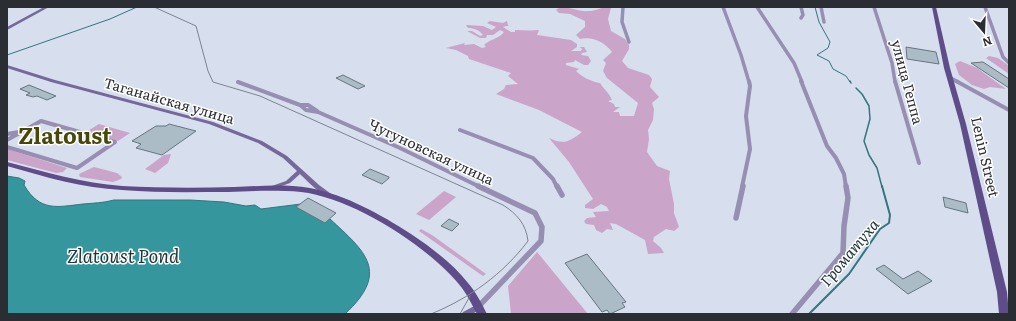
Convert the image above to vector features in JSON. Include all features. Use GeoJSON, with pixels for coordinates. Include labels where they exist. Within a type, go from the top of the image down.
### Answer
{"type":"FeatureCollection","features":[{"type":"Feature","properties":{"kind":"main road"},"geometry":{"type":"LineString","coordinates":[[7,29],[47,7]]}},
{"type":"Feature","properties":{"kind":"main road","name":"Lenin Street"},"geometry":{"type":"LineString","coordinates":[[934,7],[949,76],[964,127],[1002,292],[1004,314]]}},
{"type":"Feature","properties":{"kind":"main road","name":"Таганайская улица"},"geometry":{"type":"LineString","coordinates":[[7,66],[52,81],[223,127],[270,147],[294,164],[317,186],[331,196]]}},
{"type":"Feature","properties":{"kind":"main road"},"geometry":{"type":"LineString","coordinates":[[7,164],[88,184],[121,188],[183,190],[288,189],[331,196],[370,214],[420,244],[439,259],[466,286],[479,312],[466,314]]}},
{"type":"Feature","properties":{"kind":"main road"},"geometry":{"type":"LineString","coordinates":[[265,189],[288,182],[300,171]]}},
{"type":"Feature","properties":{"kind":"street"},"geometry":{"type":"LineString","coordinates":[[623,7],[622,22],[629,42]]}},
{"type":"Feature","properties":{"kind":"street"},"geometry":{"type":"LineString","coordinates":[[722,7],[741,55],[750,86],[746,116],[750,149],[736,218]]}},
{"type":"Feature","properties":{"kind":"street"},"geometry":{"type":"LineString","coordinates":[[757,7],[794,63],[827,146],[844,174],[848,198],[844,226],[843,253],[792,314]]}},
{"type":"Feature","properties":{"kind":"street"},"geometry":{"type":"LineString","coordinates":[[801,7],[803,15],[801,18]]}},
{"type":"Feature","properties":{"kind":"street"},"geometry":{"type":"LineString","coordinates":[[821,7],[824,22]]}},
{"type":"Feature","properties":{"kind":"street","name":"улица Геппа"},"geometry":{"type":"LineString","coordinates":[[874,7],[892,63],[895,83],[919,163]]}},
{"type":"Feature","properties":{"kind":"street"},"geometry":{"type":"LineString","coordinates":[[985,7],[1003,57],[1009,63]]}},
{"type":"Feature","properties":{"kind":"street"},"geometry":{"type":"LineString","coordinates":[[949,76],[1009,110]]}},
{"type":"Feature","properties":{"kind":"street","name":"Чугуновская улица"},"geometry":{"type":"LineString","coordinates":[[238,82],[300,104],[301,107],[308,111],[317,112],[336,122],[384,141],[535,213],[542,227],[541,241],[479,312]]}},
{"type":"Feature","properties":{"kind":"street"},"geometry":{"type":"LineString","coordinates":[[7,134],[24,130],[37,123],[36,121]]}},
{"type":"Feature","properties":{"kind":"street"},"geometry":{"type":"LineString","coordinates":[[7,140],[41,122],[115,142],[76,168],[7,147]]}},
{"type":"Feature","properties":{"kind":"street"},"geometry":{"type":"LineString","coordinates":[[460,130],[533,158],[553,179],[562,195]]}},
{"type":"Feature","properties":{"kind":"shaded area"},"geometry":{"type":"Polygon","coordinates":[[[560,7],[585,11],[592,11],[605,7],[611,8],[608,19],[611,31],[625,39],[629,45],[629,49],[622,61],[628,68],[649,75],[652,79],[650,87],[659,97],[652,103],[654,109],[653,120],[648,130],[649,139],[647,152],[657,166],[670,171],[669,179],[674,204],[674,213],[679,227],[674,231],[666,229],[654,237],[653,241],[664,253],[648,254],[645,240],[616,224],[610,223],[613,230],[607,229],[602,233],[596,230],[594,225],[586,224],[584,221],[587,218],[596,217],[593,212],[609,211],[607,207],[601,204],[593,209],[585,208],[585,205],[593,199],[569,162],[549,138],[563,142],[570,140],[582,132],[539,110],[496,94],[504,89],[506,85],[518,84],[508,76],[511,73],[469,59],[468,56],[456,50],[446,48],[465,43],[464,45],[474,44],[482,48],[486,47],[484,45],[504,32],[500,30],[493,35],[487,35],[486,38],[480,38],[467,31],[472,31],[480,36],[483,35],[481,33],[472,28],[468,28],[466,25],[483,26],[492,30],[496,27],[487,23],[490,21],[503,23],[507,21],[508,25],[510,25],[503,27],[511,32],[515,32],[515,30],[539,30],[537,35],[571,40],[577,44],[577,47],[571,51],[581,51],[582,49],[580,47],[584,47],[587,52],[582,53],[581,55],[588,56],[591,61],[588,65],[584,65],[575,60],[574,62],[566,63],[566,65],[579,69],[576,71],[581,75],[600,83],[612,100],[608,101],[614,104],[615,107],[620,107],[613,112],[619,112],[620,116],[634,116],[638,103],[607,78],[603,71],[606,63],[603,60],[612,52],[606,45],[594,39],[580,39],[576,35],[585,27],[585,21],[570,14],[559,13],[556,10],[560,7]]]}},
{"type":"Feature","properties":{"kind":"shaded area"},"geometry":{"type":"Polygon","coordinates":[[[989,56],[998,58],[1009,66],[1009,74],[986,58],[989,56]]]}},
{"type":"Feature","properties":{"kind":"shaded area"},"geometry":{"type":"Polygon","coordinates":[[[960,61],[977,68],[1006,89],[990,87],[984,89],[972,85],[959,75],[955,64],[960,61]]]}},
{"type":"Feature","properties":{"kind":"shaded area"},"geometry":{"type":"Polygon","coordinates":[[[99,124],[130,133],[118,141],[86,132],[99,124]]]}},
{"type":"Feature","properties":{"kind":"shaded area"},"geometry":{"type":"Polygon","coordinates":[[[7,149],[67,168],[63,172],[56,173],[7,160],[7,149]]]}},
{"type":"Feature","properties":{"kind":"shaded area"},"geometry":{"type":"Polygon","coordinates":[[[171,154],[168,163],[155,173],[145,169],[164,155],[171,154]]]}},
{"type":"Feature","properties":{"kind":"shaded area"},"geometry":{"type":"Polygon","coordinates":[[[94,167],[117,173],[122,177],[121,179],[113,182],[80,177],[79,174],[94,167]]]}},
{"type":"Feature","properties":{"kind":"shaded area"},"geometry":{"type":"Polygon","coordinates":[[[444,191],[456,197],[429,220],[416,214],[444,191]]]}},
{"type":"Feature","properties":{"kind":"shaded area"},"geometry":{"type":"Polygon","coordinates":[[[421,229],[432,235],[486,274],[483,276],[480,274],[419,231],[421,229]]]}},
{"type":"Feature","properties":{"kind":"shaded area"},"geometry":{"type":"Polygon","coordinates":[[[537,252],[588,314],[511,314],[508,286],[537,252]]]}},
{"type":"Feature","properties":{"kind":"water","name":"Zlatoust Pond"},"geometry":{"type":"Polygon","coordinates":[[[7,176],[19,178],[25,181],[24,185],[36,200],[50,206],[65,206],[114,200],[190,200],[224,202],[246,206],[255,205],[261,209],[301,204],[296,207],[325,222],[330,219],[354,242],[368,263],[370,274],[367,286],[359,299],[345,314],[7,314],[7,176]]]}},
{"type":"Feature","properties":{"kind":"building"},"geometry":{"type":"Polygon","coordinates":[[[906,47],[936,52],[939,64],[907,59],[906,47]]]}},
{"type":"Feature","properties":{"kind":"building"},"geometry":{"type":"Polygon","coordinates":[[[983,62],[1009,79],[1009,88],[971,63],[983,62]]]}},
{"type":"Feature","properties":{"kind":"building"},"geometry":{"type":"Polygon","coordinates":[[[343,75],[365,86],[358,89],[336,78],[343,75]]]}},
{"type":"Feature","properties":{"kind":"building"},"geometry":{"type":"Polygon","coordinates":[[[29,85],[56,96],[47,100],[37,96],[33,97],[26,95],[30,93],[20,89],[29,85]]]}},
{"type":"Feature","properties":{"kind":"building"},"geometry":{"type":"Polygon","coordinates":[[[169,124],[196,131],[162,155],[136,148],[141,144],[132,141],[156,126],[166,126],[169,124]]]}},
{"type":"Feature","properties":{"kind":"building"},"geometry":{"type":"Polygon","coordinates":[[[370,169],[389,178],[382,184],[362,175],[370,169]]]}},
{"type":"Feature","properties":{"kind":"building"},"geometry":{"type":"Polygon","coordinates":[[[943,197],[966,203],[968,213],[945,207],[943,197]]]}},
{"type":"Feature","properties":{"kind":"building"},"geometry":{"type":"Polygon","coordinates":[[[308,198],[336,213],[325,223],[296,207],[308,198]]]}},
{"type":"Feature","properties":{"kind":"building"},"geometry":{"type":"Polygon","coordinates":[[[449,219],[459,224],[452,231],[441,226],[449,219]]]}},
{"type":"Feature","properties":{"kind":"building"},"geometry":{"type":"Polygon","coordinates":[[[587,254],[626,302],[622,303],[625,307],[610,314],[607,310],[602,312],[565,263],[587,254]]]}},
{"type":"Feature","properties":{"kind":"building"},"geometry":{"type":"Polygon","coordinates":[[[884,265],[903,279],[918,271],[932,281],[908,294],[876,269],[884,265]]]}},
{"type":"Feature","properties":{"kind":"waterway"},"geometry":{"type":"LineString","coordinates":[[7,55],[110,19],[137,7]]}},
{"type":"Feature","properties":{"kind":"waterway","name":"Громатуха"},"geometry":{"type":"LineString","coordinates":[[815,7],[819,22],[830,42],[828,48],[817,55],[829,61],[833,69],[846,76],[850,82]]}},
{"type":"Feature","properties":{"kind":"waterway","name":"Громатуха"},"geometry":{"type":"LineString","coordinates":[[856,88],[862,94],[869,106],[870,119],[864,141],[869,155],[877,168],[882,187]]}},
{"type":"Feature","properties":{"kind":"waterway","name":"Громатуха"},"geometry":{"type":"LineString","coordinates":[[809,314],[849,274],[880,229],[889,223],[890,215],[882,186]]}},
{"type":"Feature","properties":{"kind":"tram line"},"geometry":{"type":"LineString","coordinates":[[154,7],[196,26],[208,71],[213,82],[260,96],[503,205],[517,216],[525,229],[528,241],[518,253],[485,284],[472,293],[431,314]]}},
{"type":"Feature","properties":{"kind":"tram line"},"geometry":{"type":"LineString","coordinates":[[460,314],[470,296]]}},
{"type":"Feature","properties":{"kind":"district","name":"Zlatoust"},"geometry":{"type":"Point","coordinates":[65,136]}}]}
